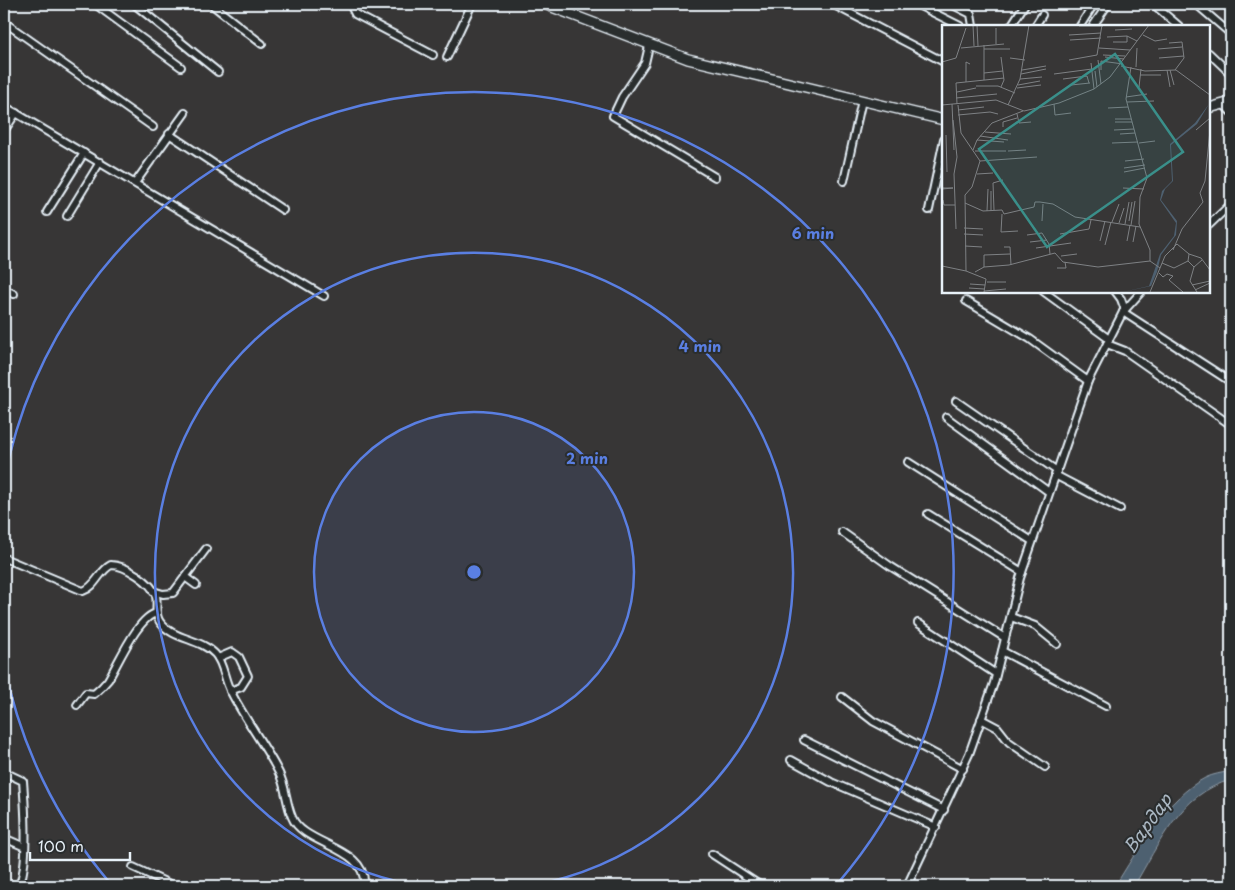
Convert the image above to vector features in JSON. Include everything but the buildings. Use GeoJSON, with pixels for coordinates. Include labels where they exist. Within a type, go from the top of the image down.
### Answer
{"type":"FeatureCollection","features":[{"type":"Feature","properties":{"kind":"main road"},"geometry":{"type":"LineString","coordinates":[[544,4],[688,60],[942,120]]}},
{"type":"Feature","properties":{"kind":"main road"},"geometry":{"type":"LineString","coordinates":[[1210,108],[1228,103]]}},
{"type":"Feature","properties":{"kind":"street"},"geometry":{"type":"LineString","coordinates":[[95,4],[181,67]]}},
{"type":"Feature","properties":{"kind":"street"},"geometry":{"type":"LineString","coordinates":[[134,4],[218,72]]}},
{"type":"Feature","properties":{"kind":"street"},"geometry":{"type":"LineString","coordinates":[[210,4],[262,44]]}},
{"type":"Feature","properties":{"kind":"street"},"geometry":{"type":"LineString","coordinates":[[354,4],[352,8],[355,14],[433,55]]}},
{"type":"Feature","properties":{"kind":"street"},"geometry":{"type":"LineString","coordinates":[[447,58],[472,4]]}},
{"type":"Feature","properties":{"kind":"street"},"geometry":{"type":"LineString","coordinates":[[916,4],[958,25]]}},
{"type":"Feature","properties":{"kind":"street"},"geometry":{"type":"LineString","coordinates":[[951,4],[971,14],[973,25]]}},
{"type":"Feature","properties":{"kind":"street"},"geometry":{"type":"LineString","coordinates":[[1012,25],[1025,4]]}},
{"type":"Feature","properties":{"kind":"street"},"geometry":{"type":"LineString","coordinates":[[1081,25],[1094,4]]}},
{"type":"Feature","properties":{"kind":"street"},"geometry":{"type":"LineString","coordinates":[[1094,25],[1108,4]]}},
{"type":"Feature","properties":{"kind":"street"},"geometry":{"type":"LineString","coordinates":[[1153,4],[1178,25]]}},
{"type":"Feature","properties":{"kind":"street"},"geometry":{"type":"LineString","coordinates":[[1196,4],[1231,34]]}},
{"type":"Feature","properties":{"kind":"street"},"geometry":{"type":"LineString","coordinates":[[1226,4],[1231,8]]}},
{"type":"Feature","properties":{"kind":"street"},"geometry":{"type":"LineString","coordinates":[[834,5],[942,61]]}},
{"type":"Feature","properties":{"kind":"street"},"geometry":{"type":"LineString","coordinates":[[1036,25],[1042,15]]}},
{"type":"Feature","properties":{"kind":"street"},"geometry":{"type":"LineString","coordinates":[[4,34],[6,24],[153,127]]}},
{"type":"Feature","properties":{"kind":"street"},"geometry":{"type":"LineString","coordinates":[[649,46],[645,63],[622,97],[613,116],[715,177]]}},
{"type":"Feature","properties":{"kind":"street"},"geometry":{"type":"LineString","coordinates":[[1210,54],[1231,74]]}},
{"type":"Feature","properties":{"kind":"street"},"geometry":{"type":"LineString","coordinates":[[844,181],[862,100]]}},
{"type":"Feature","properties":{"kind":"street"},"geometry":{"type":"LineString","coordinates":[[1228,103],[1231,112]]}},
{"type":"Feature","properties":{"kind":"street"},"geometry":{"type":"LineString","coordinates":[[4,106],[324,296]]}},
{"type":"Feature","properties":{"kind":"street"},"geometry":{"type":"LineString","coordinates":[[4,131],[16,113]]}},
{"type":"Feature","properties":{"kind":"street"},"geometry":{"type":"LineString","coordinates":[[135,183],[185,113]]}},
{"type":"Feature","properties":{"kind":"street"},"geometry":{"type":"LineString","coordinates":[[169,134],[283,210]]}},
{"type":"Feature","properties":{"kind":"street"},"geometry":{"type":"LineString","coordinates":[[929,210],[942,148]]}},
{"type":"Feature","properties":{"kind":"street"},"geometry":{"type":"LineString","coordinates":[[47,212],[84,153]]}},
{"type":"Feature","properties":{"kind":"street"},"geometry":{"type":"LineString","coordinates":[[67,216],[100,162]]}},
{"type":"Feature","properties":{"kind":"street"},"geometry":{"type":"LineString","coordinates":[[1210,224],[1231,204]]}},
{"type":"Feature","properties":{"kind":"street"},"geometry":{"type":"LineString","coordinates":[[4,289],[14,294]]}},
{"type":"Feature","properties":{"kind":"street"},"geometry":{"type":"LineString","coordinates":[[1044,292],[1108,342],[1125,351],[1231,425]]}},
{"type":"Feature","properties":{"kind":"street"},"geometry":{"type":"LineString","coordinates":[[1116,292],[1122,299],[1124,311],[1231,382]]}},
{"type":"Feature","properties":{"kind":"street"},"geometry":{"type":"LineString","coordinates":[[907,886],[963,769],[981,719],[996,674],[1022,572],[1088,381],[1124,311],[1141,292]]}},
{"type":"Feature","properties":{"kind":"street"},"geometry":{"type":"LineString","coordinates":[[966,301],[1030,339],[1088,381]]}},
{"type":"Feature","properties":{"kind":"street"},"geometry":{"type":"LineString","coordinates":[[956,401],[1056,473],[1120,509]]}},
{"type":"Feature","properties":{"kind":"street"},"geometry":{"type":"LineString","coordinates":[[946,417],[1049,492]]}},
{"type":"Feature","properties":{"kind":"street"},"geometry":{"type":"LineString","coordinates":[[908,462],[1032,541]]}},
{"type":"Feature","properties":{"kind":"street"},"geometry":{"type":"LineString","coordinates":[[928,514],[1022,572]]}},
{"type":"Feature","properties":{"kind":"street"},"geometry":{"type":"LineString","coordinates":[[842,532],[890,566],[1005,638]]}},
{"type":"Feature","properties":{"kind":"street"},"geometry":{"type":"LineString","coordinates":[[4,558],[84,591],[93,584],[101,571],[115,565],[133,573],[153,591],[163,594],[173,592],[206,548]]}},
{"type":"Feature","properties":{"kind":"street"},"geometry":{"type":"LineString","coordinates":[[185,577],[196,585]]}},
{"type":"Feature","properties":{"kind":"street"},"geometry":{"type":"LineString","coordinates":[[153,591],[159,621],[167,629],[199,642],[218,658],[230,691],[279,773],[291,814],[296,824],[352,860],[364,874],[364,886]]}},
{"type":"Feature","properties":{"kind":"street"},"geometry":{"type":"LineString","coordinates":[[76,705],[86,693],[94,694],[107,681],[129,642],[143,622],[150,615],[157,613]]}},
{"type":"Feature","properties":{"kind":"street"},"geometry":{"type":"LineString","coordinates":[[1011,617],[1035,626],[1057,644]]}},
{"type":"Feature","properties":{"kind":"street"},"geometry":{"type":"LineString","coordinates":[[918,623],[996,674]]}},
{"type":"Feature","properties":{"kind":"street"},"geometry":{"type":"LineString","coordinates":[[1002,651],[1106,706]]}},
{"type":"Feature","properties":{"kind":"street"},"geometry":{"type":"LineString","coordinates":[[218,658],[232,652],[239,657],[248,676],[241,687],[230,691]]}},
{"type":"Feature","properties":{"kind":"street"},"geometry":{"type":"LineString","coordinates":[[842,698],[873,721],[963,769]]}},
{"type":"Feature","properties":{"kind":"street"},"geometry":{"type":"LineString","coordinates":[[981,719],[998,728],[1009,742],[1046,767]]}},
{"type":"Feature","properties":{"kind":"street"},"geometry":{"type":"LineString","coordinates":[[804,740],[944,810]]}},
{"type":"Feature","properties":{"kind":"street"},"geometry":{"type":"LineString","coordinates":[[791,760],[831,782],[936,827]]}},
{"type":"Feature","properties":{"kind":"street"},"geometry":{"type":"LineString","coordinates":[[4,772],[23,781],[25,847],[22,879],[19,886]]}},
{"type":"Feature","properties":{"kind":"street"},"geometry":{"type":"LineString","coordinates":[[4,838],[25,847]]}},
{"type":"Feature","properties":{"kind":"street"},"geometry":{"type":"LineString","coordinates":[[712,854],[761,886]]}},
{"type":"Feature","properties":{"kind":"street"},"geometry":{"type":"LineString","coordinates":[[134,867],[174,886]]}},
{"type":"Feature","properties":{"kind":"water"},"geometry":{"type":"Polygon","coordinates":[[[1231,771],[1231,780],[1213,787],[1198,796],[1184,808],[1162,837],[1134,886],[1115,886],[1154,826],[1178,798],[1205,778],[1231,771]]]}},
{"type":"Feature","properties":{"kind":"water label","name":"Вардар"},"geometry":{"type":"Point","coordinates":[1147,823]}}]}
